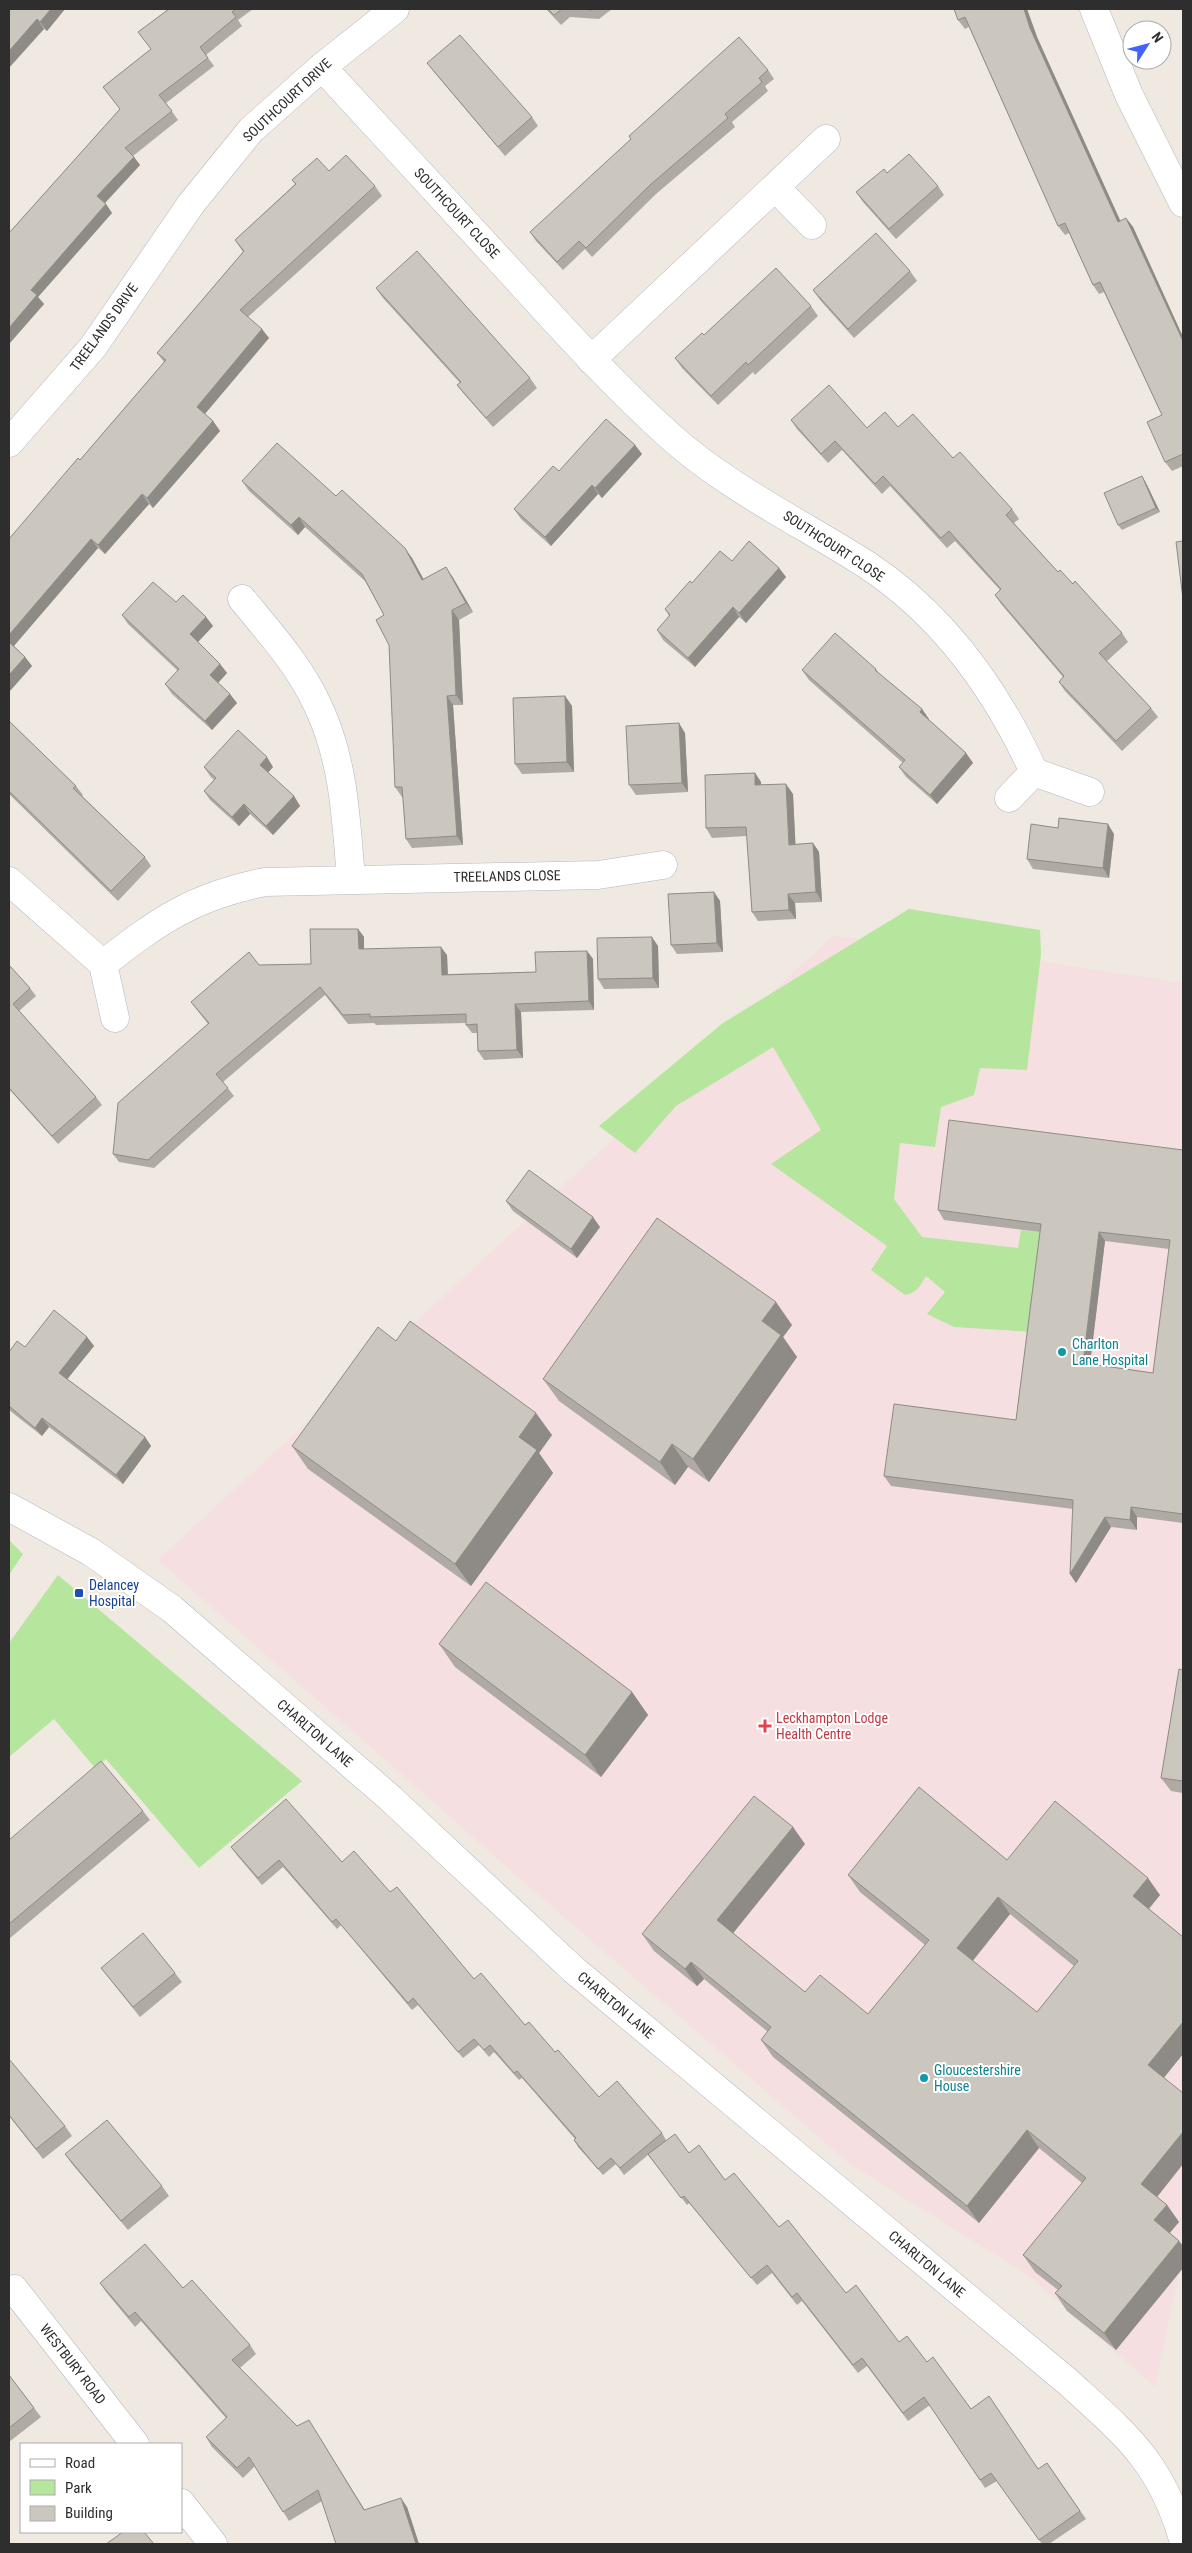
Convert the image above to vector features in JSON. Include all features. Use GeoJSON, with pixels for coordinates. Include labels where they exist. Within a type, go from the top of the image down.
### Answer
{"type":"FeatureCollection","features":[{"type":"Feature","properties":{"kind":"street","name":"SOUTHCOURT DRIVE"},"geometry":{"type":"LineString","coordinates":[[191,204],[251,130],[322,67],[396,9]]}},
{"type":"Feature","properties":{"kind":"street"},"geometry":{"type":"LineString","coordinates":[[1094,9],[1129,96],[1183,203]]}},
{"type":"Feature","properties":{"kind":"street","name":"SOUTHCOURT CLOSE"},"geometry":{"type":"LineString","coordinates":[[322,67],[591,360],[680,444],[723,476],[870,567],[908,596],[974,666],[1017,735],[1034,772]]}},
{"type":"Feature","properties":{"kind":"street"},"geometry":{"type":"LineString","coordinates":[[591,360],[826,138]]}},
{"type":"Feature","properties":{"kind":"street"},"geometry":{"type":"LineString","coordinates":[[775,187],[812,225]]}},
{"type":"Feature","properties":{"kind":"street","name":"TREELANDS DRIVE"},"geometry":{"type":"LineString","coordinates":[[9,443],[93,347],[191,204]]}},
{"type":"Feature","properties":{"kind":"street"},"geometry":{"type":"LineString","coordinates":[[242,599],[299,671],[318,704],[329,732],[344,792],[351,879]]}},
{"type":"Feature","properties":{"kind":"street"},"geometry":{"type":"LineString","coordinates":[[1009,798],[1034,772],[1090,792]]}},
{"type":"Feature","properties":{"kind":"street","name":"TREELANDS CLOSE"},"geometry":{"type":"LineString","coordinates":[[103,964],[166,917],[200,899],[232,888],[265,882],[598,875],[663,865]]}},
{"type":"Feature","properties":{"kind":"street"},"geometry":{"type":"LineString","coordinates":[[9,881],[103,964],[115,1018]]}},
{"type":"Feature","properties":{"kind":"street","name":"CHARLTON LANE"},"geometry":{"type":"LineString","coordinates":[[9,1507],[91,1552],[172,1609],[390,1798],[574,1970],[1068,2382],[1144,2454],[1161,2481],[1175,2512],[1183,2539]]}},
{"type":"Feature","properties":{"kind":"street","name":"WESTBURY ROAD"},"geometry":{"type":"LineString","coordinates":[[9,2293],[14,2289],[134,2443]]}},
{"type":"Feature","properties":{"kind":"street"},"geometry":{"type":"LineString","coordinates":[[182,2504],[213,2544]]}},
{"type":"Feature","properties":{"kind":"shaded area","name":"Leckhampton Lodge Health Centre"},"geometry":{"type":"Polygon","coordinates":[[[833,936],[945,947],[1183,983],[1183,2256],[1155,2387],[1028,2275],[850,2164],[534,1891],[158,1560],[833,936]]]}},
{"type":"Feature","properties":{"kind":"green space"},"geometry":{"type":"Polygon","coordinates":[[[909,909],[1040,930],[1041,954],[1027,1070],[980,1068],[974,1095],[941,1107],[935,1147],[900,1143],[894,1199],[922,1237],[1018,1248],[1021,1230],[1048,1233],[1035,1332],[954,1327],[927,1314],[945,1292],[926,1276],[915,1291],[905,1295],[871,1270],[887,1246],[771,1164],[821,1130],[773,1047],[676,1106],[635,1153],[599,1126],[723,1023],[909,909]]]}},
{"type":"Feature","properties":{"kind":"green space"},"geometry":{"type":"Polygon","coordinates":[[[9,1540],[23,1554],[9,1575],[9,1540]]]}},
{"type":"Feature","properties":{"kind":"green space"},"geometry":{"type":"Polygon","coordinates":[[[58,1575],[302,1781],[199,1868],[106,1759],[95,1768],[54,1719],[9,1757],[9,1643],[58,1575]]]}},
{"type":"Feature","properties":{"kind":"building"},"geometry":{"type":"Polygon","coordinates":[[[9,9],[51,9],[40,22],[37,19],[9,51],[9,9]]]}},
{"type":"Feature","properties":{"kind":"building"},"geometry":{"type":"Polygon","coordinates":[[[169,9],[236,9],[232,12],[236,17],[200,47],[208,58],[159,95],[172,111],[125,148],[134,157],[97,196],[106,204],[31,290],[37,295],[9,328],[9,233],[120,109],[103,87],[151,49],[138,32],[169,9]]]}},
{"type":"Feature","properties":{"kind":"building"},"geometry":{"type":"Polygon","coordinates":[[[548,9],[562,9],[554,15],[548,9]]]}},
{"type":"Feature","properties":{"kind":"building"},"geometry":{"type":"Polygon","coordinates":[[[954,9],[1024,9],[1030,28],[1118,222],[1126,218],[1183,341],[1183,454],[1165,462],[1147,422],[1162,415],[1100,282],[1093,285],[1065,223],[1058,226],[965,17],[958,20],[954,9]]]}},
{"type":"Feature","properties":{"kind":"building"},"geometry":{"type":"Polygon","coordinates":[[[460,35],[532,117],[498,147],[427,63],[460,35]]]}},
{"type":"Feature","properties":{"kind":"building"},"geometry":{"type":"Polygon","coordinates":[[[739,37],[768,70],[759,78],[762,82],[725,114],[728,118],[650,185],[586,248],[579,241],[557,262],[530,232],[631,139],[629,136],[739,37]]]}},
{"type":"Feature","properties":{"kind":"building"},"geometry":{"type":"Polygon","coordinates":[[[909,154],[938,186],[889,229],[856,192],[884,169],[887,173],[909,154]]]}},
{"type":"Feature","properties":{"kind":"building"},"geometry":{"type":"Polygon","coordinates":[[[346,155],[375,186],[240,310],[262,329],[197,407],[213,421],[147,498],[142,494],[98,545],[91,539],[9,635],[9,539],[78,458],[80,460],[166,360],[157,353],[244,251],[235,240],[296,184],[292,180],[317,158],[329,171],[346,155]]]}},
{"type":"Feature","properties":{"kind":"building"},"geometry":{"type":"Polygon","coordinates":[[[876,233],[910,271],[848,329],[813,290],[876,233]]]}},
{"type":"Feature","properties":{"kind":"building"},"geometry":{"type":"Polygon","coordinates":[[[417,251],[530,378],[486,418],[457,385],[461,382],[376,288],[417,251]]]}},
{"type":"Feature","properties":{"kind":"building"},"geometry":{"type":"Polygon","coordinates":[[[776,268],[811,306],[748,365],[746,362],[711,396],[675,358],[702,333],[704,335],[776,268]]]}},
{"type":"Feature","properties":{"kind":"building"},"geometry":{"type":"Polygon","coordinates":[[[829,385],[867,428],[885,412],[898,427],[913,414],[953,458],[960,452],[1012,509],[1006,515],[1058,572],[1060,570],[1073,584],[1075,581],[1122,633],[1099,653],[1151,708],[1116,741],[1059,682],[1064,676],[995,595],[1001,589],[949,531],[941,538],[883,476],[875,484],[835,441],[821,454],[791,420],[829,385]]]}},
{"type":"Feature","properties":{"kind":"building"},"geometry":{"type":"Polygon","coordinates":[[[606,419],[635,445],[595,488],[592,485],[545,537],[514,509],[553,466],[559,471],[606,419]]]}},
{"type":"Feature","properties":{"kind":"building"},"geometry":{"type":"Polygon","coordinates":[[[277,443],[336,496],[342,490],[405,548],[422,580],[446,567],[466,603],[452,610],[456,695],[447,696],[457,836],[406,839],[402,787],[395,787],[389,645],[376,620],[384,615],[362,574],[299,517],[291,525],[242,481],[277,443]]]}},
{"type":"Feature","properties":{"kind":"building"},"geometry":{"type":"Polygon","coordinates":[[[1142,476],[1156,508],[1118,525],[1104,493],[1142,476]]]}},
{"type":"Feature","properties":{"kind":"building"},"geometry":{"type":"Polygon","coordinates":[[[749,541],[779,568],[739,613],[733,607],[688,658],[657,630],[670,615],[665,609],[690,581],[692,583],[720,551],[732,561],[749,541]]]}},
{"type":"Feature","properties":{"kind":"building"},"geometry":{"type":"Polygon","coordinates":[[[1183,541],[1183,599],[1176,542],[1183,541]]]}},
{"type":"Feature","properties":{"kind":"building"},"geometry":{"type":"Polygon","coordinates":[[[153,582],[176,602],[183,595],[206,617],[190,634],[220,664],[210,675],[230,694],[205,721],[165,684],[179,669],[122,615],[153,582]]]}},
{"type":"Feature","properties":{"kind":"building"},"geometry":{"type":"Polygon","coordinates":[[[835,633],[875,670],[922,709],[920,712],[966,753],[930,795],[899,767],[905,760],[802,670],[835,633]]]}},
{"type":"Feature","properties":{"kind":"building"},"geometry":{"type":"Polygon","coordinates":[[[9,642],[25,657],[9,675],[9,642]]]}},
{"type":"Feature","properties":{"kind":"building"},"geometry":{"type":"Polygon","coordinates":[[[565,696],[567,762],[515,764],[513,698],[565,696]]]}},
{"type":"Feature","properties":{"kind":"building"},"geometry":{"type":"Polygon","coordinates":[[[9,721],[76,786],[73,788],[145,857],[111,891],[9,791],[9,721]]]}},
{"type":"Feature","properties":{"kind":"building"},"geometry":{"type":"Polygon","coordinates":[[[679,723],[682,783],[629,785],[626,726],[679,723]]]}},
{"type":"Feature","properties":{"kind":"building"},"geometry":{"type":"Polygon","coordinates":[[[238,730],[267,757],[260,765],[294,796],[266,826],[244,804],[232,817],[204,791],[216,778],[204,767],[238,730]]]}},
{"type":"Feature","properties":{"kind":"building"},"geometry":{"type":"Polygon","coordinates":[[[755,773],[755,785],[786,784],[789,845],[813,843],[816,892],[788,894],[789,910],[752,912],[746,827],[706,828],[705,775],[755,773]]]}},
{"type":"Feature","properties":{"kind":"building"},"geometry":{"type":"Polygon","coordinates":[[[1059,818],[1108,824],[1103,868],[1027,859],[1031,824],[1058,828],[1059,818]]]}},
{"type":"Feature","properties":{"kind":"building"},"geometry":{"type":"Polygon","coordinates":[[[714,892],[717,943],[671,945],[668,894],[714,892]]]}},
{"type":"Feature","properties":{"kind":"building"},"geometry":{"type":"Polygon","coordinates":[[[310,929],[358,929],[359,949],[441,947],[442,975],[536,972],[535,952],[587,951],[589,1001],[515,1004],[517,1050],[478,1051],[477,1024],[466,1025],[466,1014],[370,1017],[370,1014],[343,1015],[320,987],[216,1074],[228,1088],[148,1160],[113,1154],[118,1103],[209,1023],[191,1002],[249,952],[259,965],[311,964],[310,929]]]}},
{"type":"Feature","properties":{"kind":"building"},"geometry":{"type":"Polygon","coordinates":[[[652,937],[653,978],[598,979],[597,938],[652,937]]]}},
{"type":"Feature","properties":{"kind":"building"},"geometry":{"type":"Polygon","coordinates":[[[9,965],[30,988],[13,1004],[96,1097],[52,1136],[9,1088],[9,965]]]}},
{"type":"Feature","properties":{"kind":"building","name":"Charlton Lane Hospital"},"geometry":{"type":"Polygon","coordinates":[[[949,1120],[1183,1150],[1183,1514],[1131,1507],[1130,1520],[1105,1517],[1070,1574],[1073,1500],[884,1476],[894,1404],[1016,1420],[1041,1224],[938,1210],[949,1120]],[[1099,1232],[1083,1363],[1153,1373],[1170,1240],[1099,1232]]]}},
{"type":"Feature","properties":{"kind":"building"},"geometry":{"type":"Polygon","coordinates":[[[529,1170],[593,1217],[571,1249],[506,1201],[529,1170]]]}},
{"type":"Feature","properties":{"kind":"building"},"geometry":{"type":"Polygon","coordinates":[[[657,1218],[776,1302],[762,1321],[781,1335],[693,1459],[672,1444],[660,1462],[543,1379],[657,1218]]]}},
{"type":"Feature","properties":{"kind":"building"},"geometry":{"type":"Polygon","coordinates":[[[54,1310],[87,1337],[59,1373],[145,1437],[116,1475],[42,1418],[35,1428],[9,1406],[9,1352],[17,1341],[25,1347],[54,1310]]]}},
{"type":"Feature","properties":{"kind":"building"},"geometry":{"type":"Polygon","coordinates":[[[410,1321],[536,1413],[519,1437],[537,1450],[455,1564],[292,1446],[378,1327],[396,1341],[410,1321]]]}},
{"type":"Feature","properties":{"kind":"building"},"geometry":{"type":"Polygon","coordinates":[[[486,1582],[632,1692],[585,1755],[439,1644],[486,1582]]]}},
{"type":"Feature","properties":{"kind":"building"},"geometry":{"type":"Polygon","coordinates":[[[1179,1669],[1183,1670],[1183,1781],[1161,1778],[1179,1669]]]}},
{"type":"Feature","properties":{"kind":"building"},"geometry":{"type":"Polygon","coordinates":[[[101,1761],[143,1811],[9,1924],[9,1840],[101,1761]]]}},
{"type":"Feature","properties":{"kind":"building","name":"Gloucestershire House"},"geometry":{"type":"Polygon","coordinates":[[[919,1787],[1007,1860],[1055,1801],[1148,1878],[1133,1896],[1183,1937],[1183,2022],[1148,2065],[1183,2093],[1183,2132],[1141,2184],[1167,2205],[1154,2220],[1179,2241],[1104,2333],[1055,2293],[1062,2286],[1023,2255],[1086,2178],[1027,2130],[967,2206],[761,2040],[771,2027],[691,1962],[685,1969],[642,1934],[754,1796],[793,1827],[717,1920],[805,1992],[820,1975],[868,2014],[929,1940],[848,1875],[919,1787]],[[998,1897],[957,1948],[1037,2012],[1078,1961],[998,1897]]]}},
{"type":"Feature","properties":{"kind":"building"},"geometry":{"type":"Polygon","coordinates":[[[286,1799],[342,1862],[354,1851],[390,1892],[397,1887],[474,1979],[481,1973],[525,2025],[529,2022],[555,2052],[558,2050],[599,2097],[617,2081],[662,2133],[620,2168],[611,2158],[598,2169],[574,2140],[576,2138],[517,2071],[514,2073],[490,2045],[484,2050],[474,2039],[458,2052],[413,1998],[408,2003],[336,1919],[332,1922],[279,1860],[258,1878],[231,1847],[286,1799]]]}},
{"type":"Feature","properties":{"kind":"building"},"geometry":{"type":"Polygon","coordinates":[[[143,1933],[175,1973],[133,2007],[101,1968],[143,1933]]]}},
{"type":"Feature","properties":{"kind":"building"},"geometry":{"type":"Polygon","coordinates":[[[9,2059],[65,2126],[36,2149],[9,2115],[9,2059]]]}},
{"type":"Feature","properties":{"kind":"building"},"geometry":{"type":"Polygon","coordinates":[[[107,2120],[162,2186],[121,2221],[65,2154],[107,2120]]]}},
{"type":"Feature","properties":{"kind":"building"},"geometry":{"type":"Polygon","coordinates":[[[675,2134],[689,2153],[699,2145],[725,2180],[734,2173],[779,2227],[788,2220],[846,2293],[856,2285],[899,2342],[907,2336],[927,2362],[933,2357],[971,2409],[989,2396],[1038,2469],[1047,2463],[1080,2511],[1039,2540],[991,2473],[980,2480],[924,2397],[903,2413],[862,2358],[853,2365],[797,2293],[792,2297],[767,2265],[751,2278],[684,2196],[681,2198],[648,2154],[675,2134]]]}},
{"type":"Feature","properties":{"kind":"building"},"geometry":{"type":"Polygon","coordinates":[[[145,2244],[183,2288],[192,2280],[250,2345],[232,2360],[297,2426],[309,2420],[364,2510],[401,2498],[416,2544],[336,2544],[318,2490],[283,2512],[249,2457],[237,2468],[206,2437],[227,2417],[135,2312],[129,2317],[100,2283],[145,2244]]]}},
{"type":"Feature","properties":{"kind":"building"},"geometry":{"type":"Polygon","coordinates":[[[9,2375],[34,2408],[9,2428],[9,2375]]]}},
{"type":"Feature","properties":{"kind":"building"},"geometry":{"type":"Polygon","coordinates":[[[122,2533],[145,2533],[154,2544],[106,2544],[122,2533]]]}},
{"type":"Feature","properties":{"kind":"place","name":"Charlton Lane Hospital"},"geometry":{"type":"Point","coordinates":[1062,1352]}},
{"type":"Feature","properties":{"kind":"place","name":"Delancey Hospital"},"geometry":{"type":"Point","coordinates":[79,1593]}},
{"type":"Feature","properties":{"kind":"place","name":"Leckhampton Lodge Health Centre"},"geometry":{"type":"Point","coordinates":[765,1726]}},
{"type":"Feature","properties":{"kind":"place","name":"Gloucestershire House"},"geometry":{"type":"Point","coordinates":[924,2078]}}]}
